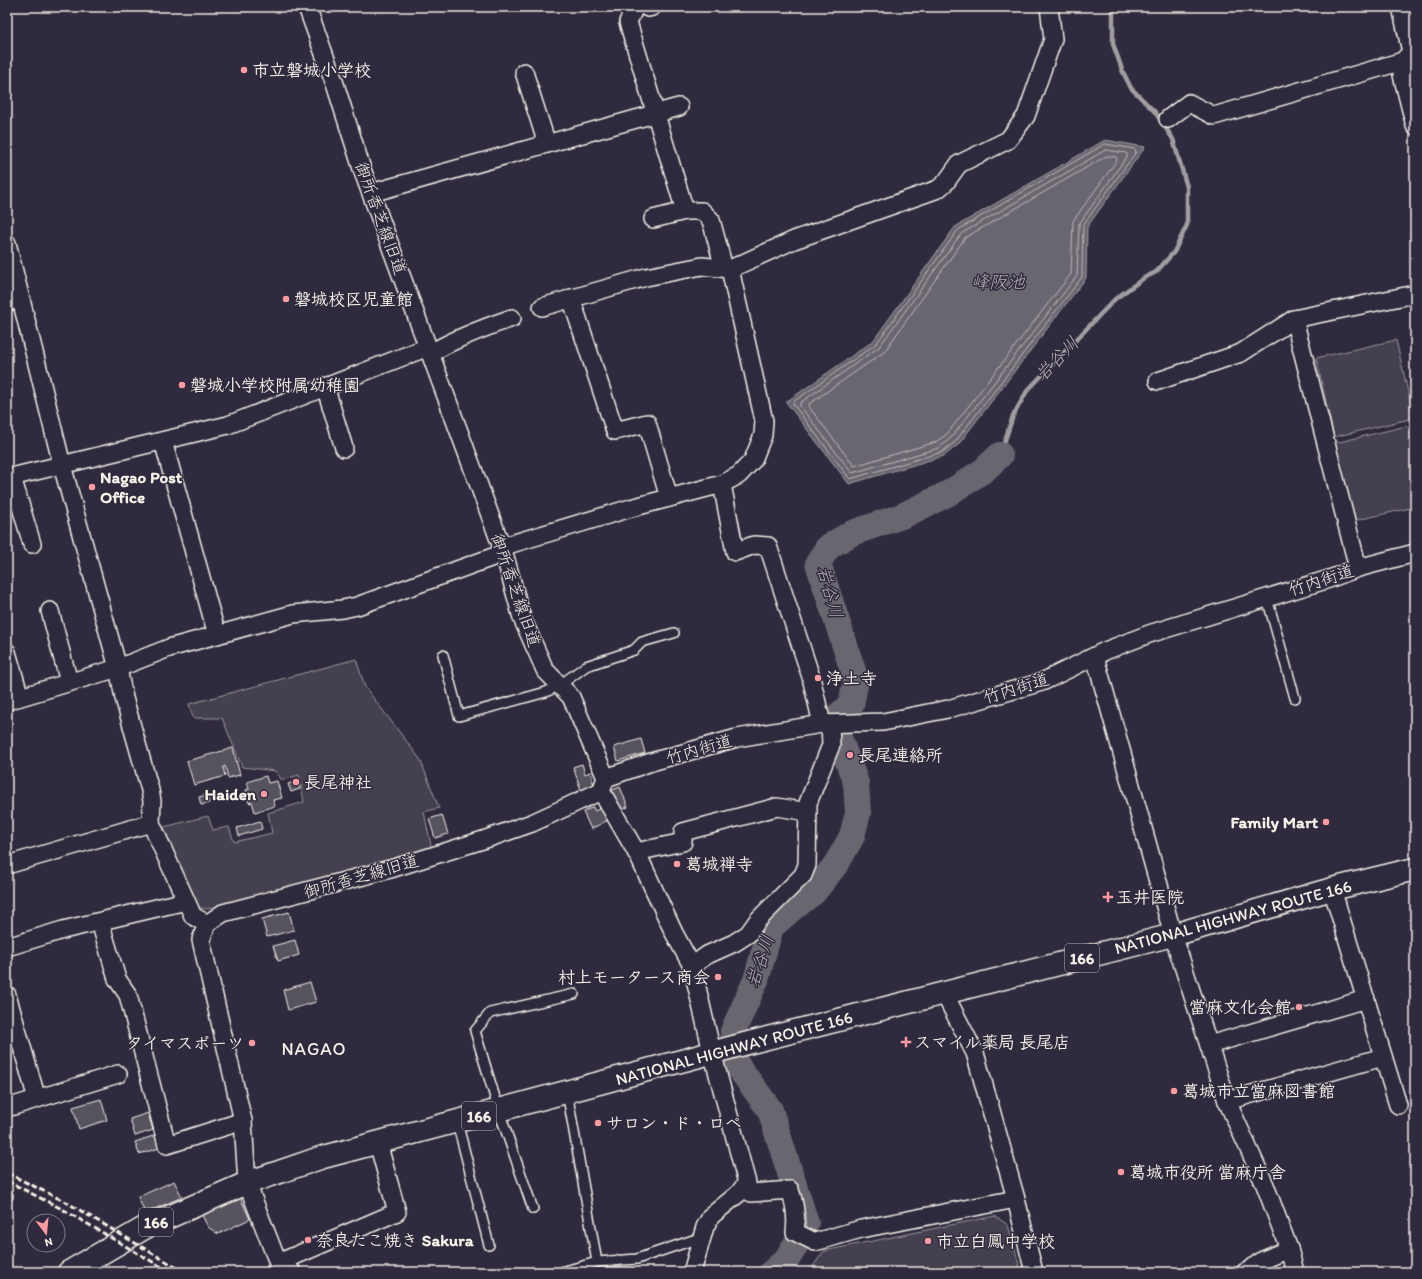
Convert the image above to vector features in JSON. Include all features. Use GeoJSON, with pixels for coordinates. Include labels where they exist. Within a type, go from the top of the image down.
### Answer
{"type":"FeatureCollection","features":[{"type":"Feature","properties":{"kind":"highway","name":"NATIONAL HIGHWAY ROUTE 166"},"geometry":{"type":"LineString","coordinates":[[69,1272],[146,1227],[247,1183],[320,1158],[499,1111],[712,1052],[1173,935],[1332,889],[1415,868]]}},
{"type":"Feature","properties":{"kind":"street","name":"御所香芝線旧道"},"geometry":{"type":"LineString","coordinates":[[207,924],[222,913],[394,868],[532,823],[604,784],[571,697],[545,670],[522,618],[503,550],[371,193],[335,84],[307,7]]}},
{"type":"Feature","properties":{"kind":"street"},"geometry":{"type":"LineString","coordinates":[[635,7],[628,22],[685,211]]}},
{"type":"Feature","properties":{"kind":"street"},"geometry":{"type":"LineString","coordinates":[[646,7],[652,7]]}},
{"type":"Feature","properties":{"kind":"street"},"geometry":{"type":"LineString","coordinates":[[542,307],[646,277],[702,266],[727,268],[794,240],[938,189],[946,182],[959,164],[1008,140],[1026,116],[1053,39],[1049,7]]}},
{"type":"Feature","properties":{"kind":"street"},"geometry":{"type":"LineString","coordinates":[[1401,7],[1410,55],[1402,75],[1415,126]]}},
{"type":"Feature","properties":{"kind":"street"},"geometry":{"type":"LineString","coordinates":[[1168,119],[1189,103],[1214,116],[1410,55]]}},
{"type":"Feature","properties":{"kind":"street"},"geometry":{"type":"LineString","coordinates":[[524,72],[547,144]]}},
{"type":"Feature","properties":{"kind":"street"},"geometry":{"type":"LineString","coordinates":[[371,193],[679,107]]}},
{"type":"Feature","properties":{"kind":"street"},"geometry":{"type":"LineString","coordinates":[[7,652],[14,699],[118,668],[169,648],[293,614],[343,609],[357,606],[503,550],[669,498],[722,484],[739,475],[753,460],[763,435],[764,421],[727,268],[711,220],[702,211],[685,211],[653,219]]}},
{"type":"Feature","properties":{"kind":"street"},"geometry":{"type":"LineString","coordinates":[[7,243],[14,300],[62,465],[150,790],[152,801],[151,823],[186,902],[194,916],[207,924],[201,940],[243,1122],[247,1183],[285,1267],[397,1212],[378,1143]]}},
{"type":"Feature","properties":{"kind":"street"},"geometry":{"type":"LineString","coordinates":[[1158,381],[1240,353],[1294,319],[1415,294]]}},
{"type":"Feature","properties":{"kind":"street"},"geometry":{"type":"LineString","coordinates":[[571,298],[615,431],[647,423],[669,498]]}},
{"type":"Feature","properties":{"kind":"street"},"geometry":{"type":"LineString","coordinates":[[32,544],[10,477],[228,425],[325,386],[429,350],[512,318]]}},
{"type":"Feature","properties":{"kind":"street"},"geometry":{"type":"LineString","coordinates":[[1294,319],[1358,568]]}},
{"type":"Feature","properties":{"kind":"street"},"geometry":{"type":"LineString","coordinates":[[325,386],[344,448]]}},
{"type":"Feature","properties":{"kind":"street"},"geometry":{"type":"LineString","coordinates":[[163,441],[218,635]]}},
{"type":"Feature","properties":{"kind":"street"},"geometry":{"type":"LineString","coordinates":[[692,966],[707,955],[734,943],[748,934],[758,920],[803,875],[807,865],[808,803],[831,744],[832,724],[811,677],[768,546],[754,545],[735,552],[722,484]]}},
{"type":"Feature","properties":{"kind":"street","name":"竹内街道"},"geometry":{"type":"LineString","coordinates":[[604,784],[651,762],[737,738],[832,724],[883,722],[948,709],[1042,682],[1105,651],[1149,634],[1329,579],[1358,568],[1415,553]]}},
{"type":"Feature","properties":{"kind":"street"},"geometry":{"type":"LineString","coordinates":[[50,611],[70,682]]}},
{"type":"Feature","properties":{"kind":"street"},"geometry":{"type":"LineString","coordinates":[[1095,657],[1173,935],[1227,1101],[1265,1185],[1289,1249],[1295,1272]]}},
{"type":"Feature","properties":{"kind":"street"},"geometry":{"type":"LineString","coordinates":[[604,784],[674,933],[692,966],[712,1052],[747,1183],[738,1194],[711,1216],[702,1237],[692,1272]]}},
{"type":"Feature","properties":{"kind":"street"},"geometry":{"type":"LineString","coordinates":[[636,852],[683,842],[683,832],[777,807],[808,812]]}},
{"type":"Feature","properties":{"kind":"street"},"geometry":{"type":"LineString","coordinates":[[7,865],[151,823]]}},
{"type":"Feature","properties":{"kind":"street"},"geometry":{"type":"LineString","coordinates":[[1332,889],[1398,1105]]}},
{"type":"Feature","properties":{"kind":"street"},"geometry":{"type":"LineString","coordinates":[[7,947],[63,930],[186,902]]}},
{"type":"Feature","properties":{"kind":"street"},"geometry":{"type":"LineString","coordinates":[[100,922],[117,979],[128,995],[167,1145],[243,1122]]}},
{"type":"Feature","properties":{"kind":"street"},"geometry":{"type":"LineString","coordinates":[[944,993],[975,1053],[1016,1199],[1034,1272]]}},
{"type":"Feature","properties":{"kind":"street"},"geometry":{"type":"LineString","coordinates":[[7,995],[37,1099]]}},
{"type":"Feature","properties":{"kind":"street"},"geometry":{"type":"LineString","coordinates":[[1209,1045],[1366,999]]}},
{"type":"Feature","properties":{"kind":"street"},"geometry":{"type":"LineString","coordinates":[[1227,1101],[1383,1057]]}},
{"type":"Feature","properties":{"kind":"street"},"geometry":{"type":"LineString","coordinates":[[7,1108],[118,1074]]}},
{"type":"Feature","properties":{"kind":"street"},"geometry":{"type":"LineString","coordinates":[[744,1187],[751,1193],[790,1190],[797,1219],[796,1232],[815,1242],[861,1229],[1016,1199]]}},
{"type":"Feature","properties":{"kind":"street"},"geometry":{"type":"LineString","coordinates":[[1245,1272],[1249,1271],[1261,1261],[1289,1249]]}},
{"type":"Feature","properties":{"kind":"lane"},"geometry":{"type":"LineString","coordinates":[[1267,598],[1295,698]]}},
{"type":"Feature","properties":{"kind":"lane"},"geometry":{"type":"LineString","coordinates":[[443,655],[459,716],[546,692],[560,685],[586,666],[634,650],[642,642],[674,634]]}},
{"type":"Feature","properties":{"kind":"lane"},"geometry":{"type":"LineString","coordinates":[[533,1209],[499,1111],[475,1031],[490,1014],[574,994]]}},
{"type":"Feature","properties":{"kind":"lane"},"geometry":{"type":"LineString","coordinates":[[567,1092],[597,1262]]}},
{"type":"Feature","properties":{"kind":"lane"},"geometry":{"type":"LineString","coordinates":[[457,1122],[489,1245]]}},
{"type":"Feature","properties":{"kind":"lane"},"geometry":{"type":"LineString","coordinates":[[561,1272],[597,1262],[637,1259],[702,1237]]}},
{"type":"Feature","properties":{"kind":"shaded area"},"geometry":{"type":"Polygon","coordinates":[[[1396,340],[1414,418],[1334,437],[1316,358],[1396,340]]]}},
{"type":"Feature","properties":{"kind":"shaded area"},"geometry":{"type":"Polygon","coordinates":[[[1415,424],[1415,507],[1353,521],[1335,443],[1415,424]]]}},
{"type":"Feature","properties":{"kind":"shaded area","name":"長尾神社"},"geometry":{"type":"Polygon","coordinates":[[[356,659],[365,687],[420,759],[439,808],[424,812],[432,850],[207,909],[195,907],[164,827],[208,816],[213,830],[229,827],[234,842],[272,833],[268,813],[304,802],[299,775],[282,780],[275,771],[242,767],[222,718],[193,718],[189,704],[356,659]]]}},
{"type":"Feature","properties":{"kind":"shaded area","name":"市立白鳳中学校"},"geometry":{"type":"Polygon","coordinates":[[[995,1216],[1008,1225],[1021,1272],[809,1272],[824,1251],[995,1216]]]}},
{"type":"Feature","properties":{"kind":"water","name":"峰阪池"},"geometry":{"type":"Polygon","coordinates":[[[1105,140],[1145,147],[1087,227],[1086,278],[958,445],[944,456],[849,484],[786,402],[873,341],[955,227],[1105,140]]]}},
{"type":"Feature","properties":{"kind":"building"},"geometry":{"type":"Polygon","coordinates":[[[641,739],[645,753],[618,761],[614,747],[641,739]]]}},
{"type":"Feature","properties":{"kind":"building"},"geometry":{"type":"Polygon","coordinates":[[[233,748],[240,775],[228,778],[225,766],[223,767],[225,776],[194,785],[187,761],[233,748]]]}},
{"type":"Feature","properties":{"kind":"building"},"geometry":{"type":"Polygon","coordinates":[[[582,764],[585,774],[590,772],[594,785],[581,790],[573,767],[582,764]]]}},
{"type":"Feature","properties":{"kind":"building","name":"Haiden"},"geometry":{"type":"Polygon","coordinates":[[[266,776],[268,783],[277,781],[282,798],[273,800],[275,806],[255,812],[252,802],[249,803],[246,790],[249,789],[247,782],[266,776]]]}},
{"type":"Feature","properties":{"kind":"building"},"geometry":{"type":"Polygon","coordinates":[[[298,781],[300,789],[291,792],[288,784],[298,781]]]}},
{"type":"Feature","properties":{"kind":"building"},"geometry":{"type":"Polygon","coordinates":[[[620,787],[628,807],[615,812],[608,792],[620,787]]]}},
{"type":"Feature","properties":{"kind":"building"},"geometry":{"type":"Polygon","coordinates":[[[207,795],[209,803],[201,805],[199,797],[207,795]]]}},
{"type":"Feature","properties":{"kind":"building"},"geometry":{"type":"Polygon","coordinates":[[[605,806],[612,818],[591,829],[583,812],[593,807],[595,811],[605,806]]]}},
{"type":"Feature","properties":{"kind":"building"},"geometry":{"type":"Polygon","coordinates":[[[442,815],[448,834],[435,838],[429,819],[442,815]]]}},
{"type":"Feature","properties":{"kind":"building"},"geometry":{"type":"Polygon","coordinates":[[[260,821],[262,829],[239,836],[237,828],[260,821]]]}},
{"type":"Feature","properties":{"kind":"building"},"geometry":{"type":"Polygon","coordinates":[[[289,912],[294,930],[267,937],[262,919],[289,912]]]}},
{"type":"Feature","properties":{"kind":"building"},"geometry":{"type":"Polygon","coordinates":[[[295,940],[299,955],[278,961],[273,946],[295,940]]]}},
{"type":"Feature","properties":{"kind":"building"},"geometry":{"type":"Polygon","coordinates":[[[310,982],[316,1002],[288,1010],[283,990],[310,982]]]}},
{"type":"Feature","properties":{"kind":"building"},"geometry":{"type":"Polygon","coordinates":[[[101,1099],[107,1120],[79,1129],[73,1107],[101,1099]]]}},
{"type":"Feature","properties":{"kind":"building"},"geometry":{"type":"Polygon","coordinates":[[[148,1113],[153,1130],[135,1136],[130,1119],[148,1113]]]}},
{"type":"Feature","properties":{"kind":"building"},"geometry":{"type":"Polygon","coordinates":[[[159,1134],[163,1147],[139,1154],[135,1142],[159,1134]]]}},
{"type":"Feature","properties":{"kind":"building"},"geometry":{"type":"Polygon","coordinates":[[[174,1181],[182,1197],[145,1213],[138,1197],[174,1181]]]}},
{"type":"Feature","properties":{"kind":"building"},"geometry":{"type":"Polygon","coordinates":[[[240,1197],[250,1219],[218,1234],[208,1227],[202,1215],[240,1197]]]}},
{"type":"Feature","properties":{"kind":"building"},"geometry":{"type":"Polygon","coordinates":[[[268,1264],[279,1272],[263,1272],[268,1264]]]}},
{"type":"Feature","properties":{"kind":"building"},"geometry":{"type":"Polygon","coordinates":[[[110,1268],[112,1271],[115,1270],[116,1272],[97,1272],[110,1268]]]}},
{"type":"Feature","properties":{"kind":"waterway","name":"岩谷川"},"geometry":{"type":"LineString","coordinates":[[1000,455],[1013,416],[1027,391],[1115,299],[1144,278],[1156,272],[1174,252],[1187,225],[1187,187],[1173,139],[1155,112],[1131,88],[1123,72],[1113,44],[1113,7]]}},
{"type":"Feature","properties":{"kind":"waterway","name":"岩谷川"},"geometry":{"type":"LineString","coordinates":[[772,1272],[786,1260],[798,1241],[806,1223],[770,1110],[734,1061],[733,1031],[756,980],[771,927],[814,892],[837,863],[852,836],[858,813],[856,783],[838,735],[835,718],[851,705],[856,680],[818,563],[828,547],[852,533],[902,516],[949,493],[984,470],[1000,455]]}},
{"type":"Feature","properties":{"kind":"railway"},"geometry":{"type":"LineString","coordinates":[[7,1173],[66,1202],[184,1272]]}},
{"type":"Feature","properties":{"kind":"railway"},"geometry":{"type":"LineString","coordinates":[[7,1181],[62,1209],[170,1272]]}},
{"type":"Feature","properties":{"kind":"place","name":"市立磐城小学校"},"geometry":{"type":"Point","coordinates":[244,70]}},
{"type":"Feature","properties":{"kind":"place","name":"磐城校区児童館"},"geometry":{"type":"Point","coordinates":[286,299]}},
{"type":"Feature","properties":{"kind":"place","name":"磐城小学校附属幼稚園"},"geometry":{"type":"Point","coordinates":[182,385]}},
{"type":"Feature","properties":{"kind":"place","name":"Nagao Post Office"},"geometry":{"type":"Point","coordinates":[92,487]}},
{"type":"Feature","properties":{"kind":"place","name":"浄土寺"},"geometry":{"type":"Point","coordinates":[818,678]}},
{"type":"Feature","properties":{"kind":"place","name":"長尾連絡所"},"geometry":{"type":"Point","coordinates":[850,755]}},
{"type":"Feature","properties":{"kind":"place","name":"長尾神社"},"geometry":{"type":"Point","coordinates":[296,782]}},
{"type":"Feature","properties":{"kind":"place","name":"Haiden"},"geometry":{"type":"Point","coordinates":[264,794]}},
{"type":"Feature","properties":{"kind":"place","name":"Family Mart"},"geometry":{"type":"Point","coordinates":[1326,822]}},
{"type":"Feature","properties":{"kind":"place","name":"葛城禅寺"},"geometry":{"type":"Point","coordinates":[677,864]}},
{"type":"Feature","properties":{"kind":"place","name":"玉井医院"},"geometry":{"type":"Point","coordinates":[1108,897]}},
{"type":"Feature","properties":{"kind":"place","name":"村上モータース商会"},"geometry":{"type":"Point","coordinates":[718,977]}},
{"type":"Feature","properties":{"kind":"place","name":"當麻文化会館"},"geometry":{"type":"Point","coordinates":[1299,1007]}},
{"type":"Feature","properties":{"kind":"place","name":"スマイル薬局 長尾店"},"geometry":{"type":"Point","coordinates":[906,1042]}},
{"type":"Feature","properties":{"kind":"place","name":"タイマスポーツ"},"geometry":{"type":"Point","coordinates":[252,1043]}},
{"type":"Feature","properties":{"kind":"place","name":"葛城市立當麻図書館"},"geometry":{"type":"Point","coordinates":[1174,1091]}},
{"type":"Feature","properties":{"kind":"place","name":"サロン・ド・ロペ"},"geometry":{"type":"Point","coordinates":[598,1123]}},
{"type":"Feature","properties":{"kind":"place","name":"葛城市役所 當麻庁舎"},"geometry":{"type":"Point","coordinates":[1121,1172]}},
{"type":"Feature","properties":{"kind":"place","name":"奈良たこ焼き Sakura"},"geometry":{"type":"Point","coordinates":[308,1240]}},
{"type":"Feature","properties":{"kind":"place","name":"市立白鳳中学校"},"geometry":{"type":"Point","coordinates":[928,1241]}},
{"type":"Feature","properties":{"kind":"district","name":"NAGAO"},"geometry":{"type":"Point","coordinates":[314,1049]}}]}
